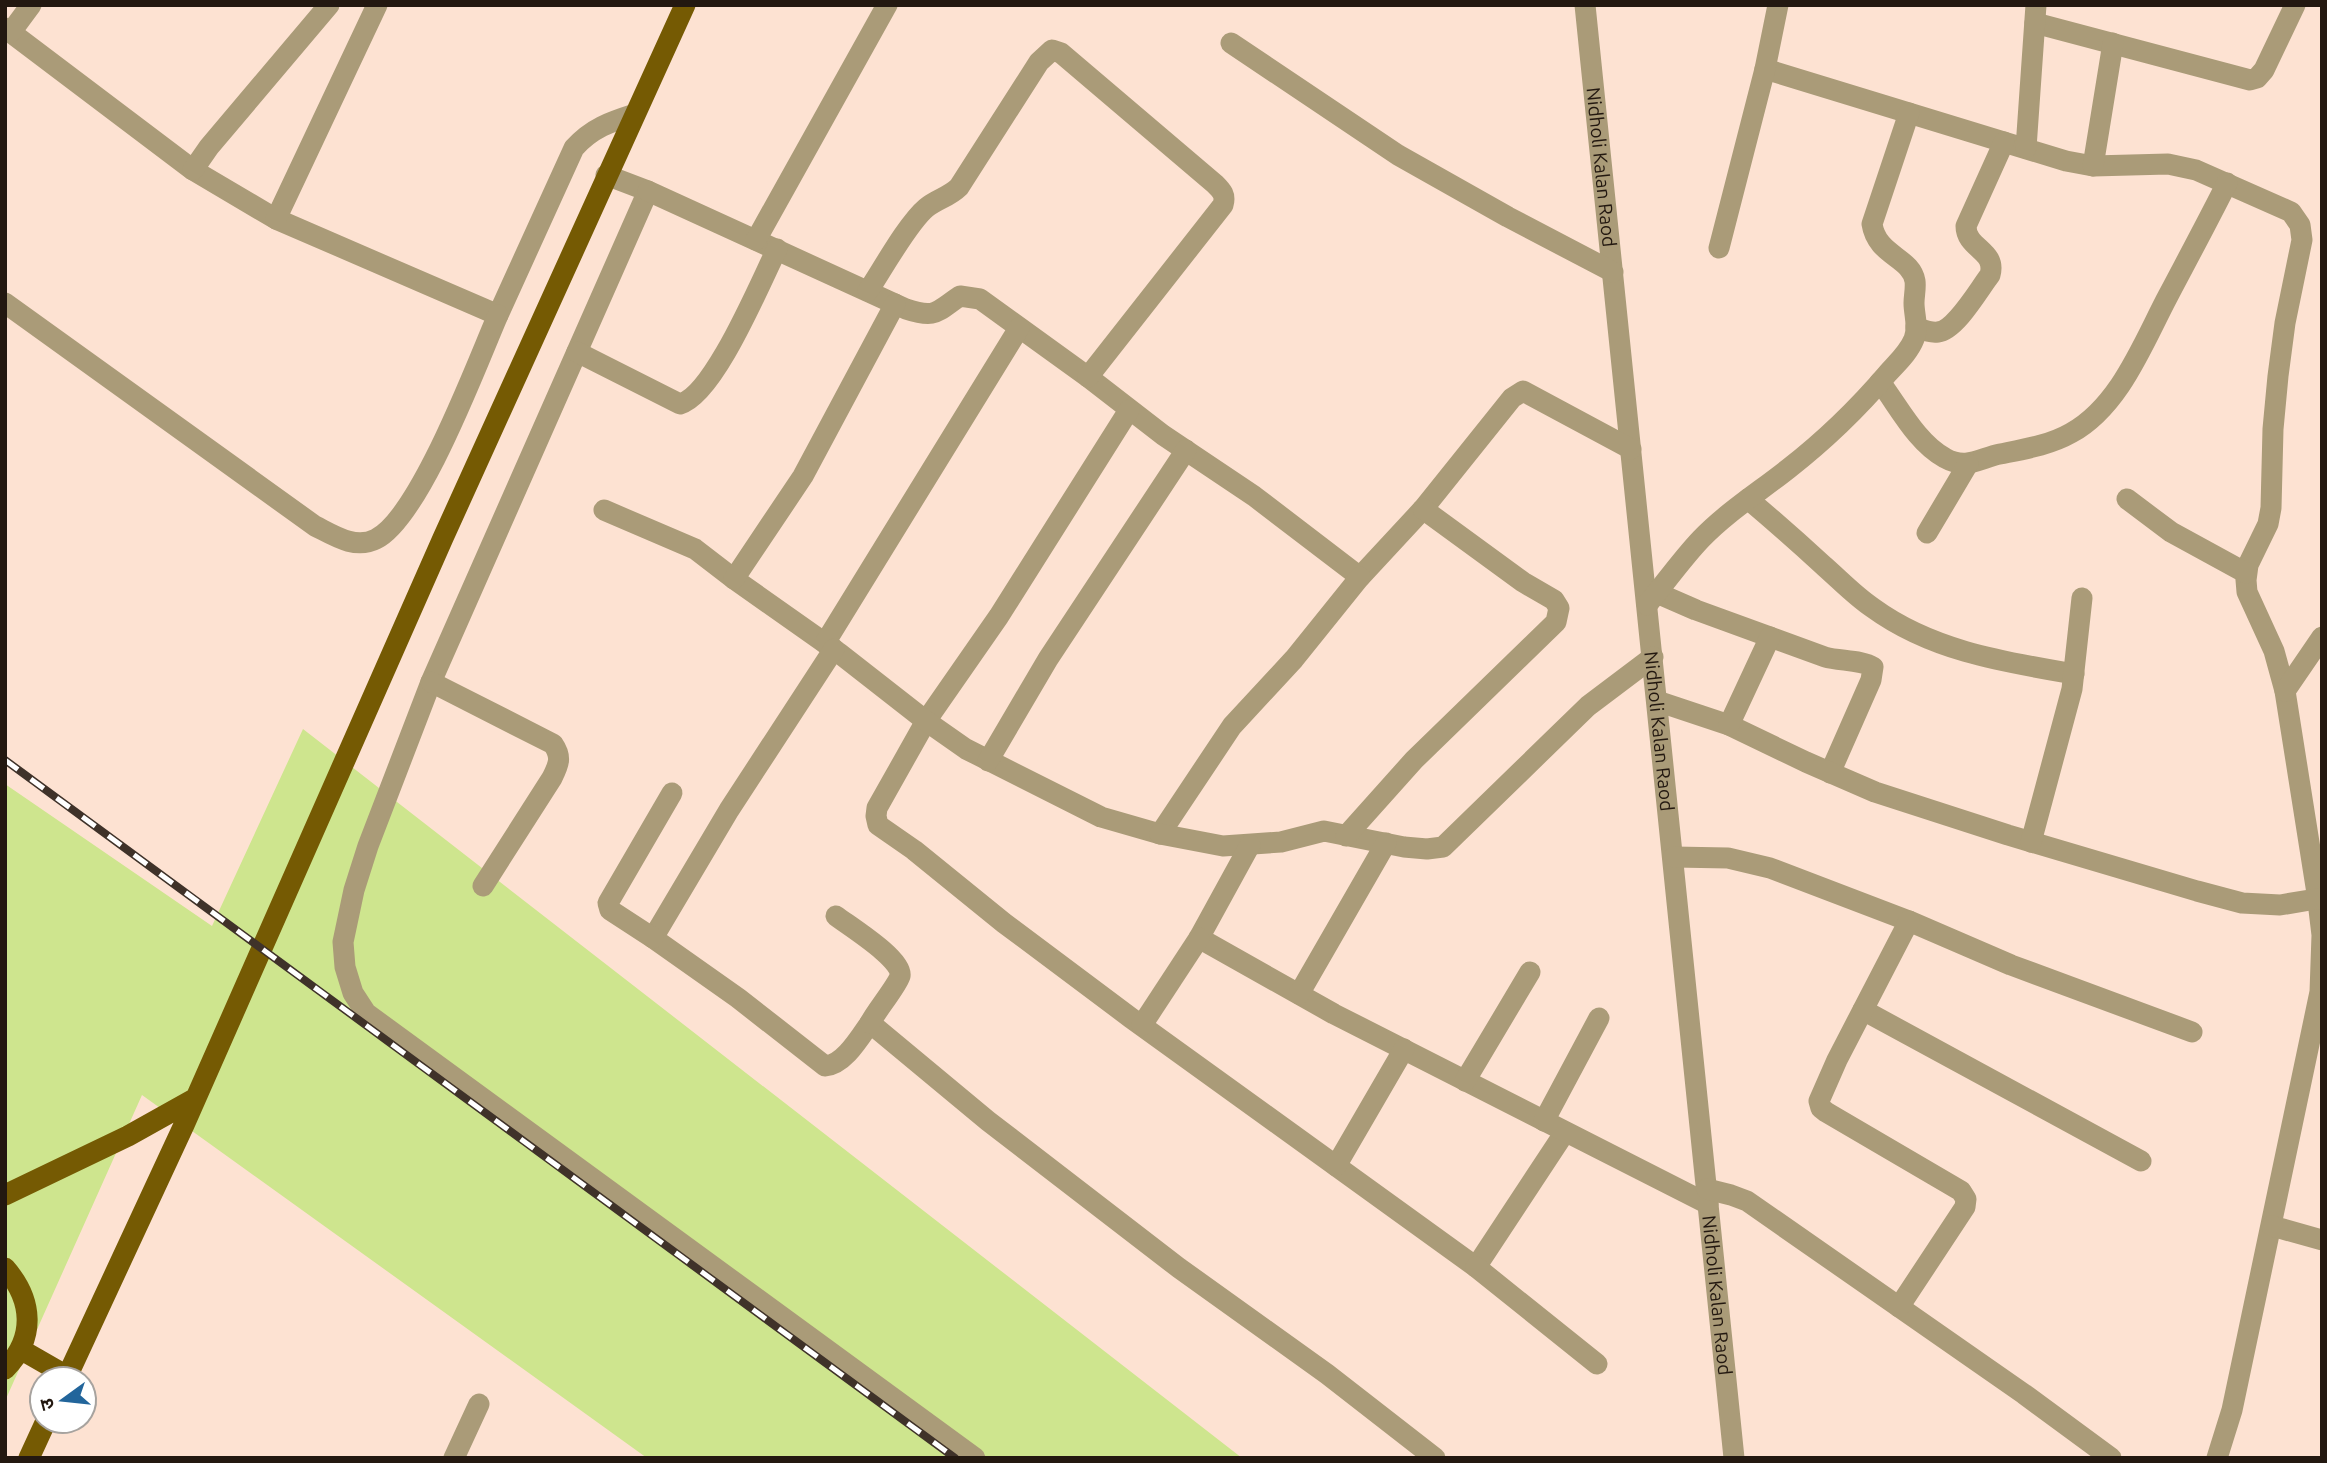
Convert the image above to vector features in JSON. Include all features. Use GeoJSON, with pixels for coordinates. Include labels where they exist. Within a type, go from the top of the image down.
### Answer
{"type":"FeatureCollection","features":[{"type":"Feature","properties":{"kind":"main road"},"geometry":{"type":"LineString","coordinates":[[73,1365],[196,1098],[606,175],[685,5]]}},
{"type":"Feature","properties":{"kind":"main road"},"geometry":{"type":"LineString","coordinates":[[5,1195],[128,1136],[196,1098]]}},
{"type":"Feature","properties":{"kind":"main road"},"geometry":{"type":"LineString","coordinates":[[5,1268],[17,1282],[26,1301],[28,1322],[20,1349],[5,1369]]}},
{"type":"Feature","properties":{"kind":"main road"},"geometry":{"type":"LineString","coordinates":[[20,1349],[47,1365]]}},
{"type":"Feature","properties":{"kind":"main road"},"geometry":{"type":"LineString","coordinates":[[29,1458],[40,1435]]}},
{"type":"Feature","properties":{"kind":"street"},"geometry":{"type":"LineString","coordinates":[[31,5],[8,30],[193,170],[276,219],[498,315]]}},
{"type":"Feature","properties":{"kind":"street"},"geometry":{"type":"LineString","coordinates":[[193,170],[209,147],[330,5]]}},
{"type":"Feature","properties":{"kind":"street"},"geometry":{"type":"LineString","coordinates":[[276,219],[377,5]]}},
{"type":"Feature","properties":{"kind":"street"},"geometry":{"type":"LineString","coordinates":[[756,240],[887,5]]}},
{"type":"Feature","properties":{"kind":"street","name":"Nidholi Kalan Raod"},"geometry":{"type":"LineString","coordinates":[[1585,5],[1631,449],[1652,599],[1657,701],[1734,1458]]}},
{"type":"Feature","properties":{"kind":"street"},"geometry":{"type":"LineString","coordinates":[[1719,248],[1765,69],[1778,5]]}},
{"type":"Feature","properties":{"kind":"street"},"geometry":{"type":"LineString","coordinates":[[2026,148],[2035,14],[2113,43],[2250,80],[2257,78],[2264,71],[2295,5]]}},
{"type":"Feature","properties":{"kind":"street"},"geometry":{"type":"LineString","coordinates":[[1231,43],[1398,155],[1613,272]]}},
{"type":"Feature","properties":{"kind":"street"},"geometry":{"type":"LineString","coordinates":[[2093,166],[2113,43]]}},
{"type":"Feature","properties":{"kind":"street"},"geometry":{"type":"LineString","coordinates":[[868,291],[915,220],[927,207],[951,196],[959,187],[1039,62],[1052,50],[1061,53],[1215,184],[1225,198],[1223,205],[1088,377]]}},
{"type":"Feature","properties":{"kind":"street"},"geometry":{"type":"LineString","coordinates":[[1765,69],[2066,161],[2093,166],[2168,164],[2196,170],[2291,212],[2300,225],[2302,240],[2285,323],[2278,376],[2273,429],[2271,508],[2268,524],[2246,573],[2247,592],[2273,650],[2286,691],[2320,899],[2320,992],[2232,1410],[2217,1458]]}},
{"type":"Feature","properties":{"kind":"street"},"geometry":{"type":"LineString","coordinates":[[1830,773],[1871,680],[1873,668],[1869,664],[1836,661],[1652,599],[1702,538],[1790,467],[1880,382],[1909,349],[1916,327],[1915,281],[1910,270],[1879,244],[1874,237],[1872,224],[1909,113]]}},
{"type":"Feature","properties":{"kind":"street"},"geometry":{"type":"LineString","coordinates":[[5,303],[315,526],[340,539],[361,544],[376,539],[403,512],[440,451],[574,148],[587,134],[604,124],[635,114]]}},
{"type":"Feature","properties":{"kind":"street"},"geometry":{"type":"LineString","coordinates":[[1916,327],[1929,332],[1941,332],[1952,326],[1990,275],[1992,267],[1989,257],[1969,240],[1966,226],[2004,142]]}},
{"type":"Feature","properties":{"kind":"street"},"geometry":{"type":"LineString","coordinates":[[606,175],[649,191],[924,315],[936,313],[960,296],[980,299],[1129,410],[1254,496],[1360,577]]}},
{"type":"Feature","properties":{"kind":"street"},"geometry":{"type":"LineString","coordinates":[[1880,382],[1923,439],[1953,462],[1968,464],[2050,442],[2073,432],[2114,394],[2133,363],[2227,183]]}},
{"type":"Feature","properties":{"kind":"street"},"geometry":{"type":"LineString","coordinates":[[649,191],[431,682],[368,846],[354,890],[343,942],[347,975],[353,993],[366,1013],[975,1458]]}},
{"type":"Feature","properties":{"kind":"street"},"geometry":{"type":"LineString","coordinates":[[577,352],[680,404],[689,401],[721,362],[777,249]]}},
{"type":"Feature","properties":{"kind":"street"},"geometry":{"type":"LineString","coordinates":[[734,579],[803,476],[895,304]]}},
{"type":"Feature","properties":{"kind":"street"},"geometry":{"type":"LineString","coordinates":[[653,938],[1019,328]]}},
{"type":"Feature","properties":{"kind":"street"},"geometry":{"type":"LineString","coordinates":[[1160,834],[1232,726],[1294,659],[1360,577],[1423,509],[1512,398],[1523,391],[1631,449]]}},
{"type":"Feature","properties":{"kind":"street"},"geometry":{"type":"LineString","coordinates":[[1129,410],[999,616],[926,721],[877,808],[878,825],[1142,1025],[1476,1267],[1597,1364]]}},
{"type":"Feature","properties":{"kind":"street"},"geometry":{"type":"LineString","coordinates":[[988,761],[1048,660],[1186,450]]}},
{"type":"Feature","properties":{"kind":"street"},"geometry":{"type":"LineString","coordinates":[[1927,533],[1968,464]]}},
{"type":"Feature","properties":{"kind":"street"},"geometry":{"type":"LineString","coordinates":[[1748,499],[1873,609],[1900,625],[1954,649],[1992,660],[2074,674]]}},
{"type":"Feature","properties":{"kind":"street"},"geometry":{"type":"LineString","coordinates":[[2127,499],[2171,532],[2246,573]]}},
{"type":"Feature","properties":{"kind":"street"},"geometry":{"type":"LineString","coordinates":[[1346,836],[1413,760],[1503,676],[1556,622],[1559,615],[1559,608],[1554,600],[1523,582],[1423,509]]}},
{"type":"Feature","properties":{"kind":"street"},"geometry":{"type":"LineString","coordinates":[[604,510],[695,549],[829,646],[926,721],[988,761],[1101,817],[1160,834],[1223,846],[1281,842],[1324,831],[1386,844],[1427,849],[1443,847],[1588,706],[1653,657]]}},
{"type":"Feature","properties":{"kind":"street"},"geometry":{"type":"LineString","coordinates":[[2031,842],[2068,708],[2082,598]]}},
{"type":"Feature","properties":{"kind":"street"},"geometry":{"type":"LineString","coordinates":[[2286,691],[2322,637]]}},
{"type":"Feature","properties":{"kind":"street"},"geometry":{"type":"LineString","coordinates":[[1729,725],[1770,638]]}},
{"type":"Feature","properties":{"kind":"street"},"geometry":{"type":"LineString","coordinates":[[431,682],[553,744],[559,752],[560,761],[552,778],[483,886]]}},
{"type":"Feature","properties":{"kind":"street"},"geometry":{"type":"LineString","coordinates":[[1657,701],[1729,725],[1875,792],[2031,842],[2242,903],[2280,905],[2320,899]]}},
{"type":"Feature","properties":{"kind":"street"},"geometry":{"type":"LineString","coordinates":[[672,793],[608,903],[610,910],[738,998],[825,1066],[832,1066],[842,1059],[870,1023],[899,977],[899,967],[891,958],[836,916]]}},
{"type":"Feature","properties":{"kind":"street"},"geometry":{"type":"LineString","coordinates":[[1299,994],[1386,844]]}},
{"type":"Feature","properties":{"kind":"street"},"geometry":{"type":"LineString","coordinates":[[1142,1025],[1199,938],[1250,845]]}},
{"type":"Feature","properties":{"kind":"street"},"geometry":{"type":"LineString","coordinates":[[1674,857],[1728,858],[1770,868],[1909,921],[2011,965],[2192,1032]]}},
{"type":"Feature","properties":{"kind":"street"},"geometry":{"type":"LineString","coordinates":[[1899,1307],[1965,1207],[1966,1199],[1961,1191],[1821,1108],[1819,1101],[1909,921]]}},
{"type":"Feature","properties":{"kind":"street"},"geometry":{"type":"LineString","coordinates":[[1199,938],[1299,994],[1565,1132],[1707,1196],[1731,1195],[1747,1201],[2111,1458]]}},
{"type":"Feature","properties":{"kind":"street"},"geometry":{"type":"LineString","coordinates":[[1465,1081],[1530,972]]}},
{"type":"Feature","properties":{"kind":"street"},"geometry":{"type":"LineString","coordinates":[[1863,1010],[2141,1161]]}},
{"type":"Feature","properties":{"kind":"street"},"geometry":{"type":"LineString","coordinates":[[1544,1121],[1599,1018]]}},
{"type":"Feature","properties":{"kind":"street"},"geometry":{"type":"LineString","coordinates":[[870,1023],[999,1130],[1179,1268],[1327,1374],[1435,1458]]}},
{"type":"Feature","properties":{"kind":"street"},"geometry":{"type":"LineString","coordinates":[[1336,1166],[1404,1049]]}},
{"type":"Feature","properties":{"kind":"street"},"geometry":{"type":"LineString","coordinates":[[1476,1267],[1565,1132]]}},
{"type":"Feature","properties":{"kind":"street"},"geometry":{"type":"LineString","coordinates":[[2272,1226],[2322,1240]]}},
{"type":"Feature","properties":{"kind":"street"},"geometry":{"type":"LineString","coordinates":[[454,1458],[479,1404]]}},
{"type":"Feature","properties":{"kind":"green space"},"geometry":{"type":"Polygon","coordinates":[[[303,729],[1242,1458],[647,1458],[142,1095],[5,1401],[5,784],[212,926],[303,729]]]}},
{"type":"Feature","properties":{"kind":"railway"},"geometry":{"type":"LineString","coordinates":[[5,760],[955,1458]]}}]}
